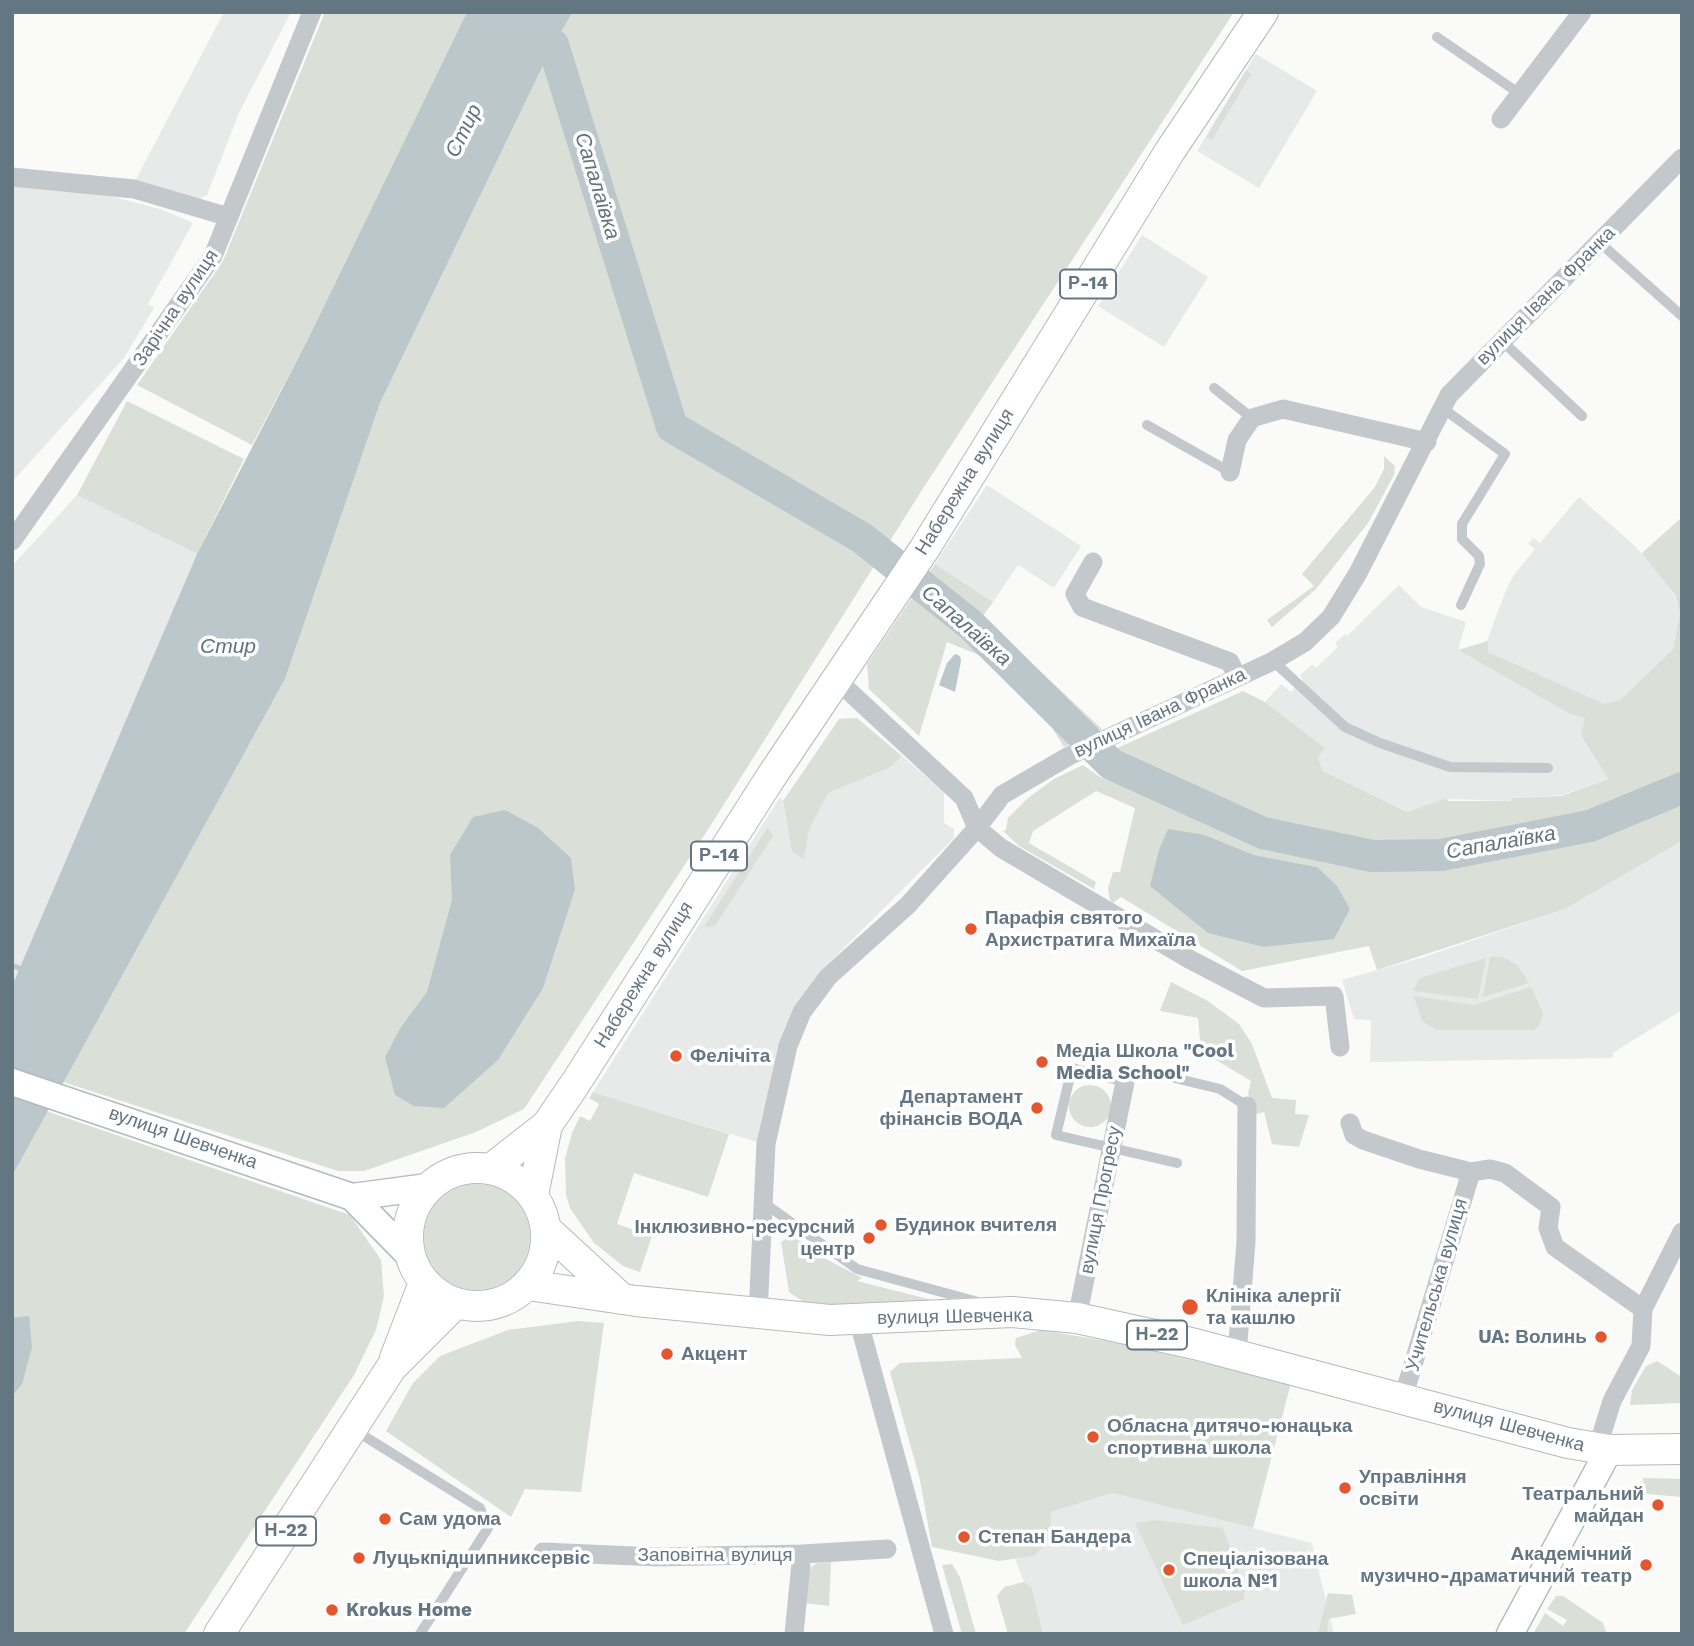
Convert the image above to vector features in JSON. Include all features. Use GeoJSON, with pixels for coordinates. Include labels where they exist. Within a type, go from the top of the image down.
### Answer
{"type":"FeatureCollection","features":[{"type":"Feature","properties":{"kind":"main road","name":"Набережна вулиця"},"geometry":{"type":"LineString","coordinates":[[492,1168],[547,1125],[771,777],[918,559],[1170,151],[1263,12]]}},
{"type":"Feature","properties":{"kind":"main road","name":"Набережна вулиця"},"geometry":{"type":"LineString","coordinates":[[533,1195],[547,1125]]}},
{"type":"Feature","properties":{"kind":"main road"},"geometry":{"type":"LineString","coordinates":[[547,1230],[544,1260],[528,1285],[494,1305],[455,1304],[424,1283],[408,1254],[409,1218],[427,1187],[457,1170],[492,1168],[515,1178],[533,1195],[547,1230],[622,1298]]}},
{"type":"Feature","properties":{"kind":"main road","name":"Н-22"},"geometry":{"type":"LineString","coordinates":[[219,1634],[391,1368],[424,1283]]}},
{"type":"Feature","properties":{"kind":"main road","name":"вулиця Шевченка"},"geometry":{"type":"LineString","coordinates":[[528,1285],[758,1314],[858,1319],[1012,1312],[1077,1318],[1237,1354],[1603,1449]]}},
{"type":"Feature","properties":{"kind":"main road","name":"Н-22"},"geometry":{"type":"LineString","coordinates":[[391,1368],[455,1304]]}},
{"type":"Feature","properties":{"kind":"main road","name":"Н-22"},"geometry":{"type":"LineString","coordinates":[[1603,1449],[1682,1449]]}},
{"type":"Feature","properties":{"kind":"street","name":"Зарічна вулиця"},"geometry":{"type":"LineString","coordinates":[[12,541],[213,256],[312,12]]}},
{"type":"Feature","properties":{"kind":"street"},"geometry":{"type":"LineString","coordinates":[[1501,118],[1582,12]]}},
{"type":"Feature","properties":{"kind":"street","name":"вулиця Івана Франка"},"geometry":{"type":"LineString","coordinates":[[758,1314],[766,1144],[788,1046],[802,1012],[828,977],[908,905],[977,828],[1002,795],[1069,755],[1273,661],[1305,642],[1331,617],[1427,442],[1441,406],[1501,339],[1682,158]]}},
{"type":"Feature","properties":{"kind":"street"},"geometry":{"type":"LineString","coordinates":[[12,177],[134,189],[229,217]]}},
{"type":"Feature","properties":{"kind":"street"},"geometry":{"type":"LineString","coordinates":[[1230,472],[1237,440],[1252,418],[1283,409],[1427,442]]}},
{"type":"Feature","properties":{"kind":"street"},"geometry":{"type":"LineString","coordinates":[[1093,562],[1075,594],[1082,607],[1230,663],[1237,677]]}},
{"type":"Feature","properties":{"kind":"street"},"geometry":{"type":"LineString","coordinates":[[838,681],[964,798],[977,828],[1001,848],[1189,959],[1264,998],[1334,996],[1340,1047]]}},
{"type":"Feature","properties":{"kind":"street","name":"вулиця Шевченка"},"geometry":{"type":"LineString","coordinates":[[12,1082],[229,1153],[352,1197],[408,1254]]}},
{"type":"Feature","properties":{"kind":"street","name":"вулиця Прогресу"},"geometry":{"type":"LineString","coordinates":[[1077,1318],[1125,1082]]}},
{"type":"Feature","properties":{"kind":"street"},"geometry":{"type":"LineString","coordinates":[[1237,1354],[1246,1242],[1247,1106]]}},
{"type":"Feature","properties":{"kind":"street"},"geometry":{"type":"LineString","coordinates":[[1350,1123],[1354,1135],[1363,1140],[1419,1159],[1471,1172],[1498,1170],[1547,1201],[1551,1207],[1550,1239],[1555,1247],[1643,1309]]}},
{"type":"Feature","properties":{"kind":"street","name":"Учительська вулиця"},"geometry":{"type":"LineString","coordinates":[[1403,1398],[1448,1240],[1471,1172]]}},
{"type":"Feature","properties":{"kind":"street","name":"вулиця Шевченка"},"geometry":{"type":"LineString","coordinates":[[352,1197],[427,1187]]}},
{"type":"Feature","properties":{"kind":"street"},"geometry":{"type":"LineString","coordinates":[[1510,1634],[1603,1449],[1615,1392],[1641,1346],[1643,1309],[1682,1232]]}},
{"type":"Feature","properties":{"kind":"street"},"geometry":{"type":"LineString","coordinates":[[858,1319],[944,1634]]}},
{"type":"Feature","properties":{"kind":"street","name":"Заповітна вулиця"},"geometry":{"type":"LineString","coordinates":[[543,1552],[657,1556],[802,1555],[887,1549]]}},
{"type":"Feature","properties":{"kind":"street"},"geometry":{"type":"LineString","coordinates":[[794,1634],[802,1555]]}},
{"type":"Feature","properties":{"kind":"lane"},"geometry":{"type":"LineString","coordinates":[[1437,37],[1520,94]]}},
{"type":"Feature","properties":{"kind":"lane"},"geometry":{"type":"LineString","coordinates":[[1599,242],[1682,316]]}},
{"type":"Feature","properties":{"kind":"lane"},"geometry":{"type":"LineString","coordinates":[[1501,339],[1582,416]]}},
{"type":"Feature","properties":{"kind":"lane"},"geometry":{"type":"LineString","coordinates":[[1214,388],[1252,418]]}},
{"type":"Feature","properties":{"kind":"lane"},"geometry":{"type":"LineString","coordinates":[[1441,406],[1505,454],[1462,524],[1462,539],[1479,556],[1480,564],[1461,605]]}},
{"type":"Feature","properties":{"kind":"lane"},"geometry":{"type":"LineString","coordinates":[[1147,425],[1230,472]]}},
{"type":"Feature","properties":{"kind":"lane"},"geometry":{"type":"LineString","coordinates":[[1273,661],[1345,727],[1380,743],[1450,766],[1548,768]]}},
{"type":"Feature","properties":{"kind":"lane"},"geometry":{"type":"LineString","coordinates":[[1177,1163],[1056,1135],[1072,1068],[1125,1082],[1142,1070],[1220,1089],[1247,1106]]}},
{"type":"Feature","properties":{"kind":"lane"},"geometry":{"type":"LineString","coordinates":[[764,1203],[857,1269],[1012,1312]]}},
{"type":"Feature","properties":{"kind":"lane"},"geometry":{"type":"LineString","coordinates":[[352,1429],[480,1508],[488,1528],[420,1634]]}},
{"type":"Feature","properties":{"kind":"shaded area"},"geometry":{"type":"Polygon","coordinates":[[[224,12],[291,12],[239,113],[207,195],[197,200],[135,181],[224,12]]]}},
{"type":"Feature","properties":{"kind":"shaded area"},"geometry":{"type":"Polygon","coordinates":[[[325,12],[467,12],[308,339],[252,445],[137,385],[223,261],[325,12]]]}},
{"type":"Feature","properties":{"kind":"shaded area"},"geometry":{"type":"Polygon","coordinates":[[[573,12],[1234,12],[922,490],[709,828],[524,1109],[476,1132],[364,1171],[338,1171],[63,1082],[285,679],[380,403],[553,45],[573,12]]]}},
{"type":"Feature","properties":{"kind":"shaded area"},"geometry":{"type":"Polygon","coordinates":[[[1256,54],[1317,91],[1259,188],[1197,151],[1256,54]]]}},
{"type":"Feature","properties":{"kind":"shaded area"},"geometry":{"type":"Polygon","coordinates":[[[1246,70],[1251,74],[1212,140],[1206,137],[1246,70]]]}},
{"type":"Feature","properties":{"kind":"shaded area"},"geometry":{"type":"Polygon","coordinates":[[[12,183],[77,187],[163,210],[193,223],[148,304],[154,308],[124,358],[12,482],[12,183]]]}},
{"type":"Feature","properties":{"kind":"shaded area"},"geometry":{"type":"Polygon","coordinates":[[[1142,235],[1208,277],[1164,347],[1098,306],[1142,235]]]}},
{"type":"Feature","properties":{"kind":"shaded area"},"geometry":{"type":"Polygon","coordinates":[[[127,401],[244,459],[197,554],[77,495],[127,401]]]}},
{"type":"Feature","properties":{"kind":"shaded area"},"geometry":{"type":"Polygon","coordinates":[[[1384,456],[1395,466],[1394,475],[1368,523],[1316,589],[1272,627],[1267,620],[1314,586],[1302,574],[1375,487],[1384,469],[1384,456]]]}},
{"type":"Feature","properties":{"kind":"shaded area"},"geometry":{"type":"Polygon","coordinates":[[[987,485],[1081,546],[1054,588],[1018,565],[993,602],[935,564],[987,485]]]}},
{"type":"Feature","properties":{"kind":"shaded area"},"geometry":{"type":"Polygon","coordinates":[[[77,495],[197,554],[12,986],[12,566],[77,495]]]}},
{"type":"Feature","properties":{"kind":"shaded area"},"geometry":{"type":"Polygon","coordinates":[[[1579,497],[1655,567],[1674,595],[1680,614],[1673,649],[1620,700],[1604,705],[1488,652],[1487,641],[1506,590],[1514,575],[1535,549],[1528,544],[1533,538],[1540,543],[1579,497]]]}},
{"type":"Feature","properties":{"kind":"shaded area"},"geometry":{"type":"Polygon","coordinates":[[[1682,517],[1682,841],[1565,909],[1377,970],[1369,946],[1242,971],[1121,897],[1113,903],[1110,900],[1108,888],[1113,872],[1120,872],[1135,808],[1096,791],[1033,831],[1029,843],[1096,882],[1094,889],[1019,846],[1003,831],[1006,830],[1008,818],[1028,798],[1054,779],[1083,765],[1100,777],[1156,797],[1165,776],[1125,759],[1113,750],[1243,691],[1265,702],[1325,748],[1318,758],[1323,771],[1407,812],[1447,798],[1448,801],[1511,801],[1512,798],[1561,796],[1608,779],[1581,736],[1585,718],[1570,714],[1458,650],[1488,641],[1488,652],[1604,704],[1620,700],[1673,649],[1680,614],[1675,595],[1642,553],[1682,517]],[[1205,835],[1264,947],[1294,942],[1317,867],[1254,855],[1205,835]]]}},
{"type":"Feature","properties":{"kind":"shaded area"},"geometry":{"type":"Polygon","coordinates":[[[935,564],[993,602],[982,617],[1102,729],[1064,747],[1029,691],[986,658],[947,642],[919,736],[869,689],[867,664],[935,564]]]}},
{"type":"Feature","properties":{"kind":"shaded area"},"geometry":{"type":"Polygon","coordinates":[[[1399,585],[1421,607],[1466,622],[1458,650],[1570,714],[1586,718],[1581,737],[1608,779],[1561,795],[1512,798],[1512,801],[1447,799],[1407,812],[1323,771],[1318,758],[1325,748],[1265,702],[1281,684],[1291,692],[1303,680],[1300,675],[1312,665],[1316,668],[1338,647],[1335,643],[1345,634],[1347,636],[1399,585]]]}},
{"type":"Feature","properties":{"kind":"shaded area"},"geometry":{"type":"Polygon","coordinates":[[[857,718],[902,756],[891,767],[828,793],[809,830],[804,859],[792,852],[783,801],[839,719],[857,718]]]}},
{"type":"Feature","properties":{"kind":"shaded area"},"geometry":{"type":"Polygon","coordinates":[[[902,756],[944,792],[944,823],[954,829],[954,838],[821,971],[757,1142],[593,1092],[780,797],[792,852],[804,858],[809,830],[828,793],[891,767],[902,756]]]}},
{"type":"Feature","properties":{"kind":"shaded area"},"geometry":{"type":"Polygon","coordinates":[[[768,827],[773,836],[715,926],[704,927],[768,827]]]}},
{"type":"Feature","properties":{"kind":"shaded area"},"geometry":{"type":"Polygon","coordinates":[[[1682,841],[1682,1010],[1614,1052],[1612,1058],[1370,1062],[1371,1020],[1354,1019],[1342,980],[1421,958],[1565,909],[1682,841]]]}},
{"type":"Feature","properties":{"kind":"shaded area"},"geometry":{"type":"Polygon","coordinates":[[[1490,957],[1502,957],[1517,965],[1529,983],[1483,997],[1490,957]]]}},
{"type":"Feature","properties":{"kind":"shaded area"},"geometry":{"type":"Polygon","coordinates":[[[1486,958],[1478,999],[1413,991],[1420,978],[1486,958]]]}},
{"type":"Feature","properties":{"kind":"shaded area"},"geometry":{"type":"Polygon","coordinates":[[[1171,982],[1208,1001],[1239,1024],[1252,1044],[1272,1098],[1296,1100],[1295,1114],[1309,1115],[1299,1147],[1272,1144],[1264,1112],[1256,1114],[1248,1094],[1251,1081],[1201,1051],[1198,1018],[1160,1011],[1171,982]]]}},
{"type":"Feature","properties":{"kind":"shaded area"},"geometry":{"type":"Polygon","coordinates":[[[1531,987],[1543,1013],[1540,1025],[1534,1030],[1437,1030],[1422,1021],[1414,996],[1474,1005],[1531,987]]]}},
{"type":"Feature","properties":{"kind":"shaded area"},"geometry":{"type":"Polygon","coordinates":[[[1090,1085],[1105,1091],[1111,1106],[1105,1121],[1090,1127],[1075,1121],[1069,1106],[1075,1091],[1090,1085]]]}},
{"type":"Feature","properties":{"kind":"shaded area"},"geometry":{"type":"Polygon","coordinates":[[[593,1092],[729,1134],[708,1197],[634,1173],[617,1224],[652,1236],[640,1272],[623,1266],[594,1243],[570,1208],[566,1195],[565,1159],[580,1116],[590,1121],[599,1104],[589,1098],[593,1092]]]}},
{"type":"Feature","properties":{"kind":"shaded area"},"geometry":{"type":"Polygon","coordinates":[[[46,1111],[350,1215],[381,1260],[384,1296],[376,1330],[354,1375],[184,1634],[12,1634],[12,1176],[46,1111]]]}},
{"type":"Feature","properties":{"kind":"shaded area"},"geometry":{"type":"Polygon","coordinates":[[[477,1184],[497,1188],[514,1200],[526,1217],[530,1237],[526,1257],[514,1274],[497,1286],[477,1290],[457,1286],[440,1274],[428,1257],[424,1237],[428,1217],[440,1200],[457,1188],[477,1184]]]}},
{"type":"Feature","properties":{"kind":"shaded area"},"geometry":{"type":"Polygon","coordinates":[[[792,1235],[828,1260],[862,1278],[857,1281],[936,1301],[933,1305],[808,1305],[789,1292],[781,1242],[792,1235]]]}},
{"type":"Feature","properties":{"kind":"shaded area"},"geometry":{"type":"Polygon","coordinates":[[[578,1321],[604,1323],[581,1492],[525,1489],[511,1517],[386,1431],[413,1383],[440,1356],[508,1330],[578,1321]]]}},
{"type":"Feature","properties":{"kind":"shaded area","name":"Обласна дитячо-юнацька спортивна школа"},"geometry":{"type":"Polygon","coordinates":[[[1041,1330],[1118,1343],[1291,1383],[1253,1528],[1112,1493],[1051,1512],[1050,1540],[1034,1556],[999,1561],[932,1547],[920,1480],[890,1372],[900,1363],[1022,1358],[1015,1345],[1016,1338],[1041,1330]]]}},
{"type":"Feature","properties":{"kind":"shaded area"},"geometry":{"type":"Polygon","coordinates":[[[1657,1361],[1682,1377],[1682,1403],[1630,1405],[1632,1390],[1646,1366],[1657,1361]]]}},
{"type":"Feature","properties":{"kind":"shaded area"},"geometry":{"type":"Polygon","coordinates":[[[1643,1478],[1682,1479],[1682,1497],[1647,1494],[1643,1489],[1643,1478]]]}},
{"type":"Feature","properties":{"kind":"shaded area","name":"Спеціалізована школа №1"},"geometry":{"type":"Polygon","coordinates":[[[1112,1493],[1312,1543],[1334,1634],[1043,1634],[1032,1588],[1024,1582],[1015,1559],[1034,1556],[1051,1512],[1112,1493]]]}},
{"type":"Feature","properties":{"kind":"shaded area"},"geometry":{"type":"Polygon","coordinates":[[[1154,1520],[1223,1528],[1244,1588],[1244,1599],[1183,1625],[1135,1523],[1154,1520]]]}},
{"type":"Feature","properties":{"kind":"shaded area"},"geometry":{"type":"Polygon","coordinates":[[[831,1562],[829,1606],[804,1603],[807,1575],[811,1567],[817,1563],[831,1562]]]}},
{"type":"Feature","properties":{"kind":"shaded area"},"geometry":{"type":"Polygon","coordinates":[[[952,1564],[960,1577],[976,1634],[962,1634],[942,1565],[952,1564]]]}},
{"type":"Feature","properties":{"kind":"shaded area"},"geometry":{"type":"Polygon","coordinates":[[[1024,1582],[1032,1588],[1043,1634],[1008,1634],[997,1596],[1004,1587],[1024,1582]]]}},
{"type":"Feature","properties":{"kind":"shaded area"},"geometry":{"type":"Polygon","coordinates":[[[1328,1593],[1352,1595],[1356,1614],[1328,1619],[1327,1634],[1318,1634],[1328,1593]]]}},
{"type":"Feature","properties":{"kind":"shaded area"},"geometry":{"type":"Polygon","coordinates":[[[1556,1596],[1563,1596],[1603,1623],[1607,1634],[1533,1634],[1545,1613],[1563,1626],[1567,1620],[1547,1609],[1556,1596]]]}},
{"type":"Feature","properties":{"kind":"water","name":"Стир"},"geometry":{"type":"Polygon","coordinates":[[[467,12],[573,12],[553,45],[380,403],[285,679],[12,1176],[12,986],[197,554],[308,339],[467,12]]]}},
{"type":"Feature","properties":{"kind":"water"},"geometry":{"type":"Polygon","coordinates":[[[955,654],[960,656],[961,661],[955,692],[939,685],[947,663],[955,654]]]}},
{"type":"Feature","properties":{"kind":"water"},"geometry":{"type":"Polygon","coordinates":[[[505,810],[538,828],[571,858],[575,889],[543,988],[498,1060],[444,1108],[414,1106],[395,1095],[385,1057],[401,1027],[427,992],[452,900],[450,855],[473,817],[505,810]]]}},
{"type":"Feature","properties":{"kind":"water"},"geometry":{"type":"Polygon","coordinates":[[[1168,829],[1205,835],[1254,855],[1317,867],[1337,886],[1350,909],[1334,939],[1264,947],[1208,933],[1150,886],[1159,850],[1168,829]]]}},
{"type":"Feature","properties":{"kind":"water"},"geometry":{"type":"Polygon","coordinates":[[[29,1316],[32,1347],[22,1384],[12,1396],[12,1318],[29,1316]]]}},
{"type":"Feature","properties":{"kind":"waterway","name":"Сапалаївка"},"geometry":{"type":"LineString","coordinates":[[517,24],[553,45],[672,427],[862,538],[971,625],[1111,764],[1263,833],[1372,856],[1441,855],[1590,826],[1682,788]]}},
{"type":"Feature","properties":{"kind":"waterway"},"geometry":{"type":"LineString","coordinates":[[12,965],[25,971]]}},
{"type":"Feature","properties":{"kind":"place","name":"Парафія святого Архистратига Михаїла"},"geometry":{"type":"Point","coordinates":[971,929]}},
{"type":"Feature","properties":{"kind":"place","name":"Фелічіта"},"geometry":{"type":"Point","coordinates":[676,1056]}},
{"type":"Feature","properties":{"kind":"place","name":"Медіа Школа \"Cool Media School\""},"geometry":{"type":"Point","coordinates":[1042,1062]}},
{"type":"Feature","properties":{"kind":"place","name":"Департамент фінансів ВОДА"},"geometry":{"type":"Point","coordinates":[1037,1108]}},
{"type":"Feature","properties":{"kind":"place","name":"Будинок вчителя"},"geometry":{"type":"Point","coordinates":[881,1225]}},
{"type":"Feature","properties":{"kind":"place","name":"Інклюзивно-ресурсний центр"},"geometry":{"type":"Point","coordinates":[869,1238]}},
{"type":"Feature","properties":{"kind":"place","name":"Клініка алергії та кашлю"},"geometry":{"type":"Point","coordinates":[1190,1307]}},
{"type":"Feature","properties":{"kind":"place","name":"UA: Волинь"},"geometry":{"type":"Point","coordinates":[1601,1337]}},
{"type":"Feature","properties":{"kind":"place","name":"Акцент"},"geometry":{"type":"Point","coordinates":[667,1354]}},
{"type":"Feature","properties":{"kind":"place","name":"Обласна дитячо-юнацька спортивна школа"},"geometry":{"type":"Point","coordinates":[1093,1437]}},
{"type":"Feature","properties":{"kind":"place","name":"Управління освіти"},"geometry":{"type":"Point","coordinates":[1345,1488]}},
{"type":"Feature","properties":{"kind":"place","name":"Театральний майдан"},"geometry":{"type":"Point","coordinates":[1658,1505]}},
{"type":"Feature","properties":{"kind":"place","name":"Сам удома"},"geometry":{"type":"Point","coordinates":[385,1519]}},
{"type":"Feature","properties":{"kind":"place","name":"Степан Бандера"},"geometry":{"type":"Point","coordinates":[964,1537]}},
{"type":"Feature","properties":{"kind":"place","name":"Луцькпідшипниксервіс"},"geometry":{"type":"Point","coordinates":[359,1558]}},
{"type":"Feature","properties":{"kind":"place","name":"Академічний музично-драматичний театр"},"geometry":{"type":"Point","coordinates":[1646,1565]}},
{"type":"Feature","properties":{"kind":"place","name":"Спеціалізована школа №1"},"geometry":{"type":"Point","coordinates":[1169,1570]}},
{"type":"Feature","properties":{"kind":"place","name":"Krokus Home"},"geometry":{"type":"Point","coordinates":[332,1610]}}]}
